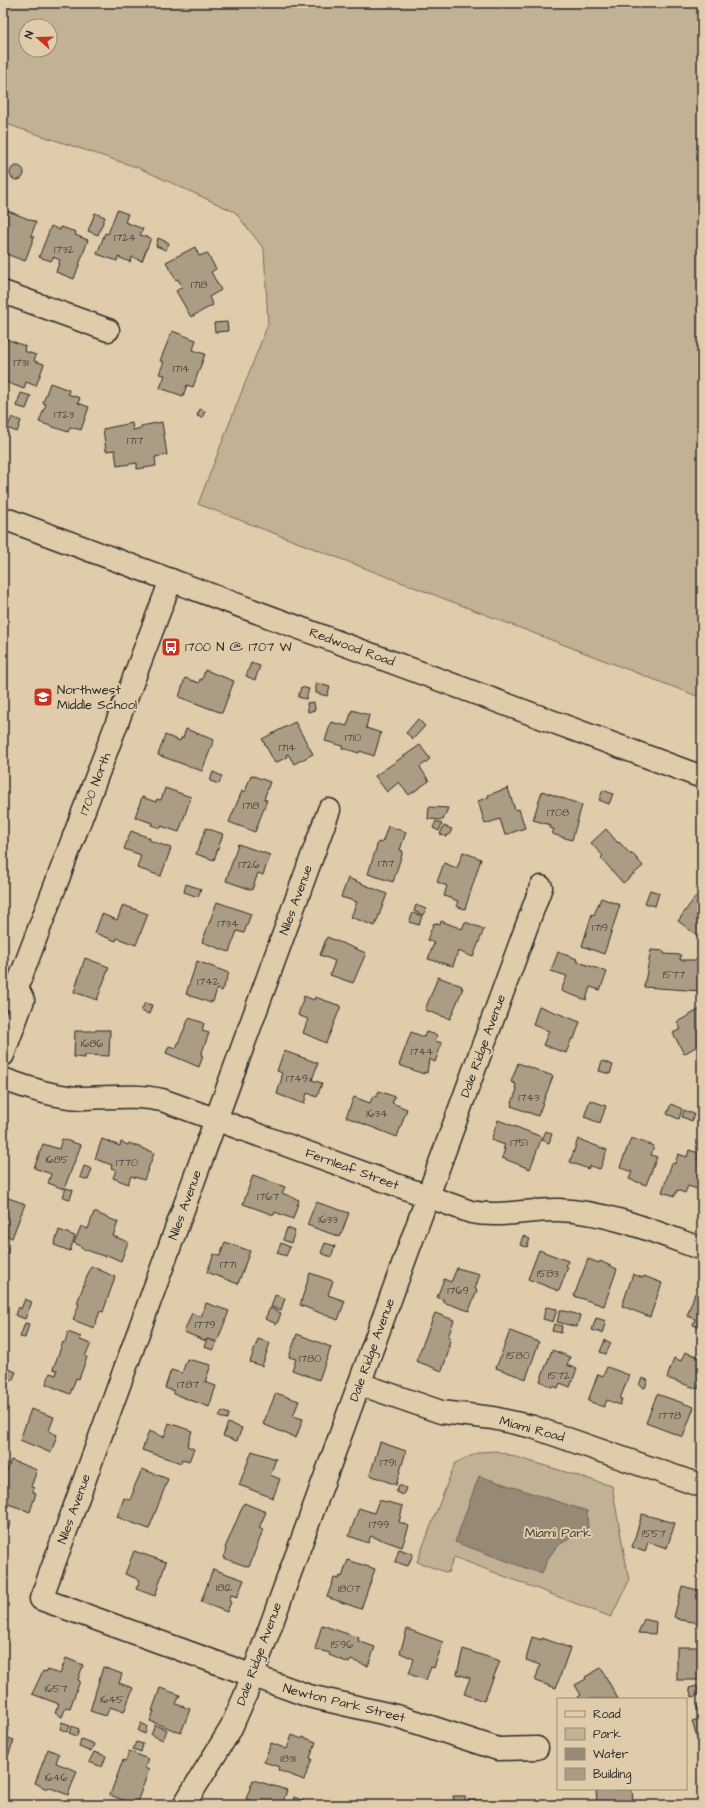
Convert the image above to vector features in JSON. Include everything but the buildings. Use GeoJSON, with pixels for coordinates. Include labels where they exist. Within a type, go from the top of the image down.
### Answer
{"type":"FeatureCollection","features":[{"type":"Feature","properties":{"kind":"street"},"geometry":{"type":"LineString","coordinates":[[3,292],[108,330]]}},
{"type":"Feature","properties":{"kind":"street","name":"Redwood Road"},"geometry":{"type":"LineString","coordinates":[[3,518],[702,777]]}},
{"type":"Feature","properties":{"kind":"street","name":"1700 North"},"geometry":{"type":"LineString","coordinates":[[3,1055],[23,1000],[10,993],[171,580]]}},
{"type":"Feature","properties":{"kind":"street","name":"Niles Avenue"},"geometry":{"type":"LineString","coordinates":[[41,1599],[329,810]]}},
{"type":"Feature","properties":{"kind":"street","name":"Dale Ridge Avenue"},"geometry":{"type":"LineString","coordinates":[[184,1805],[230,1730],[252,1677],[541,887]]}},
{"type":"Feature","properties":{"kind":"street","name":"Fernleaf Street"},"geometry":{"type":"LineString","coordinates":[[3,1079],[33,1090],[64,1096],[81,1098],[149,1097],[216,1119],[428,1197],[480,1214],[500,1215],[558,1210],[596,1215],[635,1225],[702,1249]]}},
{"type":"Feature","properties":{"kind":"street","name":"Miami Road"},"geometry":{"type":"LineString","coordinates":[[360,1384],[440,1412],[493,1418],[533,1427],[702,1486]]}},
{"type":"Feature","properties":{"kind":"street","name":"Newton Park Street"},"geometry":{"type":"LineString","coordinates":[[41,1599],[252,1677],[309,1696],[382,1712],[417,1722],[487,1746],[509,1749],[537,1748]]}},
{"type":"Feature","properties":{"kind":"green space"},"geometry":{"type":"Polygon","coordinates":[[[3,3],[702,3],[702,698],[198,504],[268,324],[264,249],[235,212],[139,168],[3,123],[3,3]]]}},
{"type":"Feature","properties":{"kind":"green space","name":"Miami Park"},"geometry":{"type":"Polygon","coordinates":[[[496,1451],[612,1486],[629,1581],[611,1617],[454,1557],[448,1573],[417,1562],[455,1463],[480,1452],[496,1451]]]}},
{"type":"Feature","properties":{"kind":"water"},"geometry":{"type":"Polygon","coordinates":[[[479,1476],[587,1511],[588,1528],[557,1546],[547,1560],[542,1574],[455,1542],[479,1476]]]}},
{"type":"Feature","properties":{"kind":"place","name":"1700 N @ 1707 W"},"geometry":{"type":"Point","coordinates":[171,647]}},
{"type":"Feature","properties":{"kind":"place","name":"Northwest Middle School"},"geometry":{"type":"Point","coordinates":[43,697]}}]}
